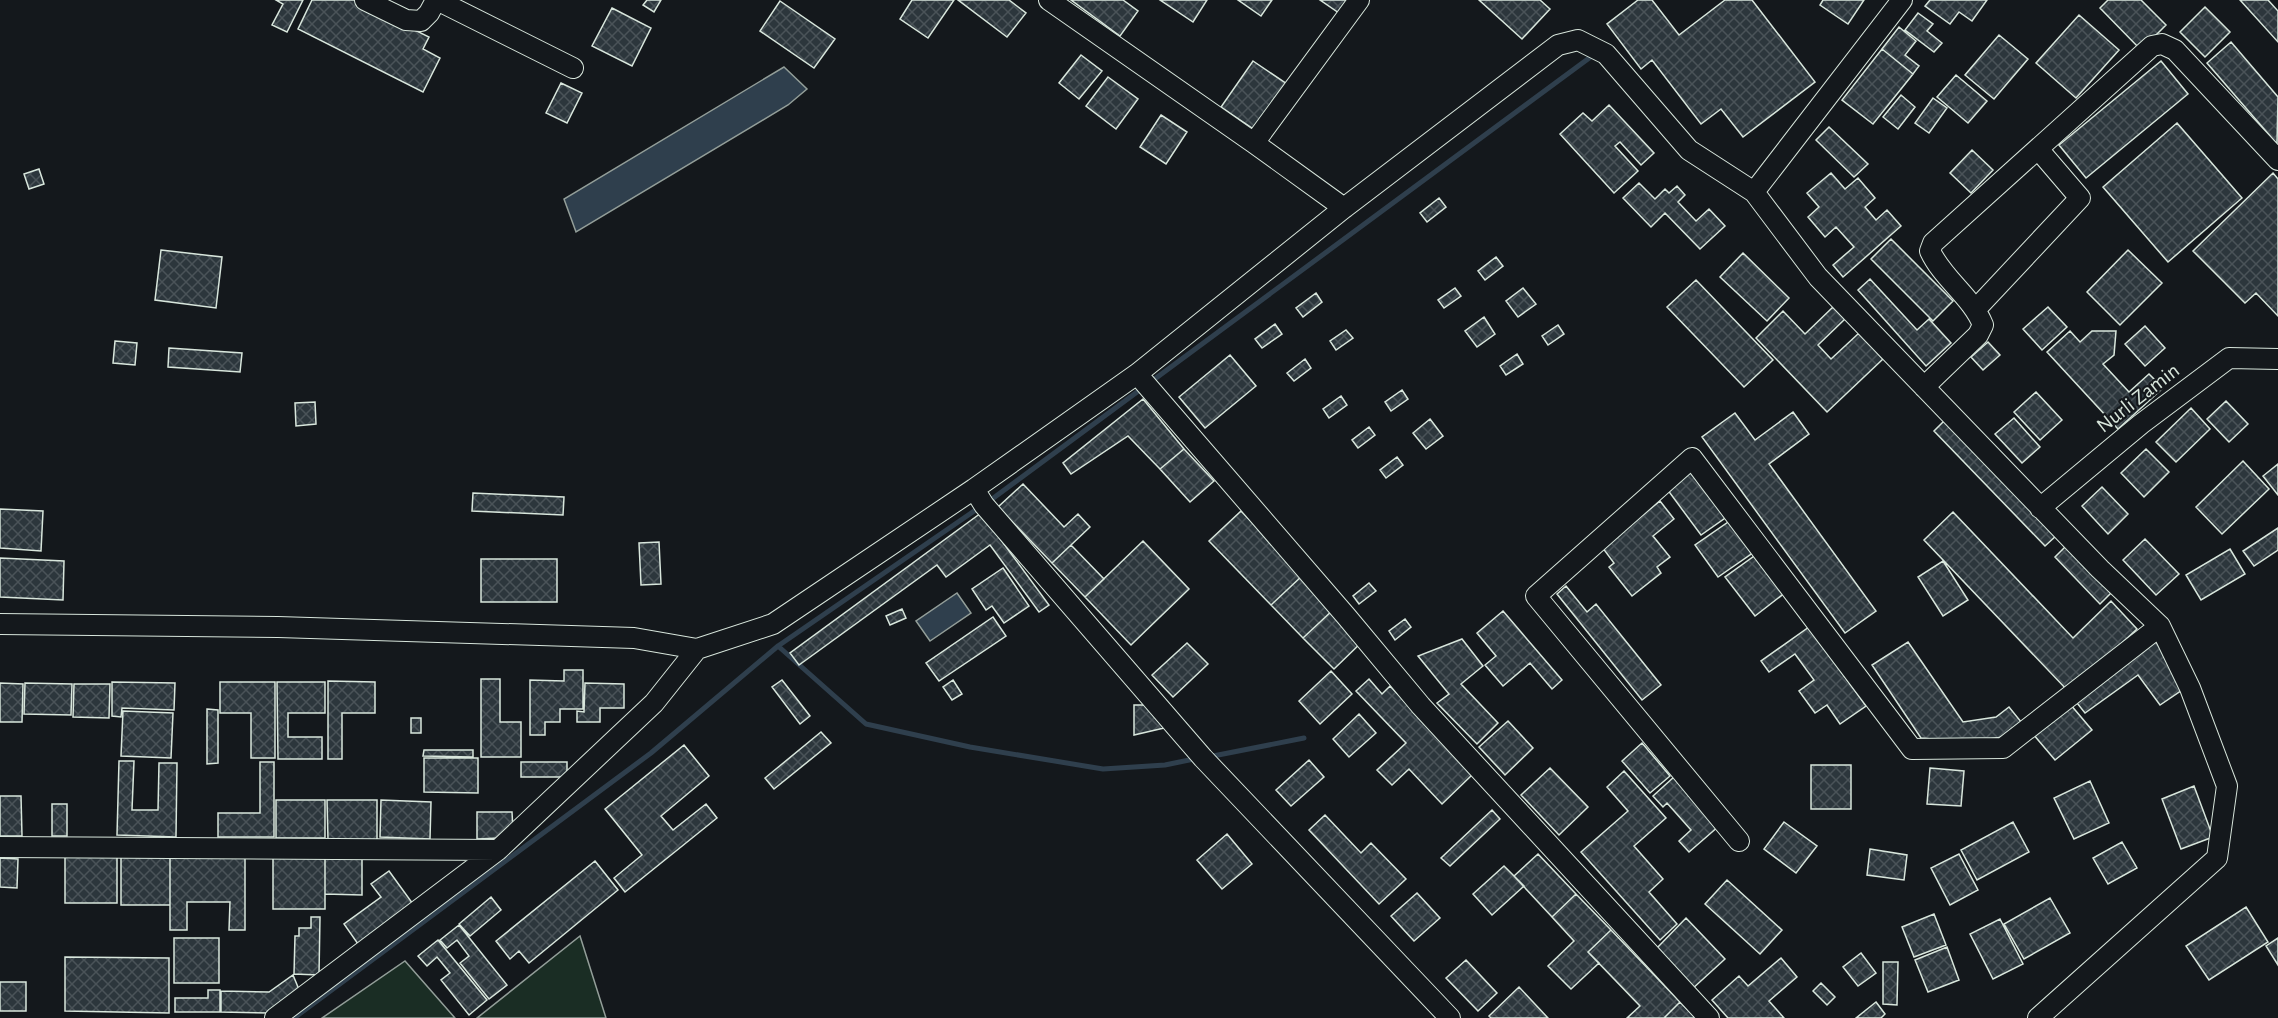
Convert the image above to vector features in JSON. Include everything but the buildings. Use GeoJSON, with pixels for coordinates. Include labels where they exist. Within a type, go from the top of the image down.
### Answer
{"type":"FeatureCollection","features":[{"type":"Feature","properties":{"kind":"street"},"geometry":{"type":"LineString","coordinates":[[365,0],[406,20],[421,21],[429,13],[436,0],[573,68]]}},
{"type":"Feature","properties":{"kind":"street"},"geometry":{"type":"LineString","coordinates":[[1048,0],[1344,208]]}},
{"type":"Feature","properties":{"kind":"street"},"geometry":{"type":"LineString","coordinates":[[1254,143],[1359,0]]}},
{"type":"Feature","properties":{"kind":"street"},"geometry":{"type":"LineString","coordinates":[[1754,192],[1902,0]]}},
{"type":"Feature","properties":{"kind":"street"},"geometry":{"type":"LineString","coordinates":[[0,624],[278,627],[622,638],[697,649],[773,624],[974,489],[1144,382],[1344,208],[1558,45],[1578,40],[1606,54],[1689,150],[1754,192],[1818,277],[2040,508],[2160,626],[2190,688],[2227,786],[2217,858],[2038,1018]]}},
{"type":"Feature","properties":{"kind":"street"},"geometry":{"type":"LineString","coordinates":[[1924,387],[1978,335],[1983,326],[1975,310],[1935,262],[1930,251],[1933,243],[2152,46],[2162,44],[2175,50],[2278,160]]}},
{"type":"Feature","properties":{"kind":"street"},"geometry":{"type":"LineString","coordinates":[[1975,310],[2080,198],[2037,149]]}},
{"type":"Feature","properties":{"kind":"street","name":"Nurli Zamin"},"geometry":{"type":"LineString","coordinates":[[2040,508],[2141,424],[2229,358],[2278,359]]}},
{"type":"Feature","properties":{"kind":"street"},"geometry":{"type":"LineString","coordinates":[[1144,382],[1421,706],[1709,1018]]}},
{"type":"Feature","properties":{"kind":"street"},"geometry":{"type":"LineString","coordinates":[[1739,841],[1536,596],[1692,458],[1912,749],[2002,748],[2160,626]]}},
{"type":"Feature","properties":{"kind":"street"},"geometry":{"type":"LineString","coordinates":[[974,489],[984,505],[1203,758],[1450,1018]]}},
{"type":"Feature","properties":{"kind":"street"},"geometry":{"type":"LineString","coordinates":[[275,1018],[498,850],[654,703],[697,649]]}},
{"type":"Feature","properties":{"kind":"street"},"geometry":{"type":"LineString","coordinates":[[0,847],[498,850]]}},
{"type":"Feature","properties":{"kind":"green space"},"geometry":{"type":"Polygon","coordinates":[[[580,936],[606,1018],[477,1018],[580,936]]]}},
{"type":"Feature","properties":{"kind":"green space"},"geometry":{"type":"Polygon","coordinates":[[[405,961],[455,1018],[322,1018],[405,961]]]}},
{"type":"Feature","properties":{"kind":"water"},"geometry":{"type":"Polygon","coordinates":[[[784,67],[807,89],[788,105],[576,232],[564,199],[784,67]]]}},
{"type":"Feature","properties":{"kind":"water"},"geometry":{"type":"Polygon","coordinates":[[[957,593],[971,613],[930,641],[916,621],[957,593]]]}},
{"type":"Feature","properties":{"kind":"waterway"},"geometry":{"type":"LineString","coordinates":[[988,502],[1596,53]]}},
{"type":"Feature","properties":{"kind":"waterway"},"geometry":{"type":"LineString","coordinates":[[294,1018],[651,753],[778,646],[980,507]]}},
{"type":"Feature","properties":{"kind":"waterway"},"geometry":{"type":"LineString","coordinates":[[778,646],[866,724],[970,747],[1103,769],[1165,765],[1199,758]]}},
{"type":"Feature","properties":{"kind":"waterway"},"geometry":{"type":"LineString","coordinates":[[1208,757],[1304,738]]}}]}
